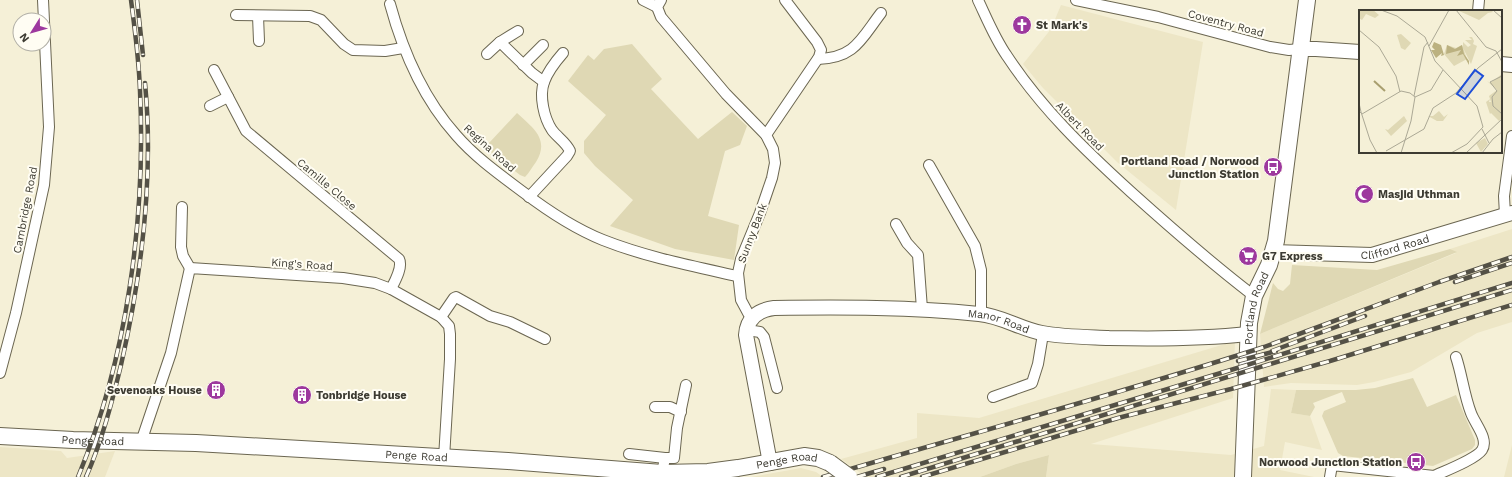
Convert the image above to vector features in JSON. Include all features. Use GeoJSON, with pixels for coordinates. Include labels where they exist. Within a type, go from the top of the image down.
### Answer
{"type":"FeatureCollection","features":[{"type":"Feature","properties":{"kind":"main road","name":"Portland Road"},"geometry":{"type":"LineString","coordinates":[[1243,477],[1248,334],[1254,296],[1273,252],[1276,241],[1306,0]]}},
{"type":"Feature","properties":{"kind":"main road","name":"Penge Road"},"geometry":{"type":"LineString","coordinates":[[0,436],[196,443],[444,458],[664,465],[708,472],[804,456],[818,458],[849,477]]}},
{"type":"Feature","properties":{"kind":"street","name":"Cambridge Road"},"geometry":{"type":"LineString","coordinates":[[0,373],[16,312],[44,185],[49,127],[43,0]]}},
{"type":"Feature","properties":{"kind":"street"},"geometry":{"type":"LineString","coordinates":[[643,0],[659,4]]}},
{"type":"Feature","properties":{"kind":"street"},"geometry":{"type":"LineString","coordinates":[[766,135],[818,60],[821,50],[819,45],[785,0]]}},
{"type":"Feature","properties":{"kind":"street","name":"Albert Road"},"geometry":{"type":"LineString","coordinates":[[978,0],[994,34],[1007,56],[1037,98],[1064,128],[1150,210],[1221,271],[1254,296]]}},
{"type":"Feature","properties":{"kind":"street","name":"Albert Road"},"geometry":{"type":"LineString","coordinates":[[984,0],[986,16]]}},
{"type":"Feature","properties":{"kind":"street","name":"Coventry Road"},"geometry":{"type":"LineString","coordinates":[[1076,0],[1158,17],[1270,47],[1289,50],[1300,49]]}},
{"type":"Feature","properties":{"kind":"street"},"geometry":{"type":"LineString","coordinates":[[1124,10],[1127,0]]}},
{"type":"Feature","properties":{"kind":"street"},"geometry":{"type":"LineString","coordinates":[[1478,10],[1479,0]]}},
{"type":"Feature","properties":{"kind":"street","name":"Regina Road"},"geometry":{"type":"LineString","coordinates":[[390,4],[403,48],[432,104],[456,135],[496,172],[565,222],[602,240],[645,254],[737,276]]}},
{"type":"Feature","properties":{"kind":"street","name":"Sunny Bank"},"geometry":{"type":"LineString","coordinates":[[659,4],[661,17],[707,73],[766,135],[775,157],[773,170],[760,213],[740,259],[737,276],[741,300],[748,313],[748,351],[770,462]]}},
{"type":"Feature","properties":{"kind":"street"},"geometry":{"type":"LineString","coordinates":[[818,60],[836,58],[851,50],[881,13]]}},
{"type":"Feature","properties":{"kind":"street"},"geometry":{"type":"LineString","coordinates":[[236,15],[301,15],[316,18],[326,25],[344,44],[353,50],[385,51],[403,48]]}},
{"type":"Feature","properties":{"kind":"street"},"geometry":{"type":"LineString","coordinates":[[258,16],[259,41]]}},
{"type":"Feature","properties":{"kind":"street"},"geometry":{"type":"LineString","coordinates":[[487,54],[500,42],[518,30]]}},
{"type":"Feature","properties":{"kind":"street"},"geometry":{"type":"LineString","coordinates":[[500,42],[523,65],[544,82]]}},
{"type":"Feature","properties":{"kind":"street"},"geometry":{"type":"LineString","coordinates":[[523,65],[543,45]]}},
{"type":"Feature","properties":{"kind":"street"},"geometry":{"type":"LineString","coordinates":[[1300,49],[1359,52]]}},
{"type":"Feature","properties":{"kind":"street"},"geometry":{"type":"LineString","coordinates":[[529,197],[570,151],[568,146],[553,131],[546,119],[543,104],[544,82],[555,63],[563,53]]}},
{"type":"Feature","properties":{"kind":"street"},"geometry":{"type":"LineString","coordinates":[[1502,64],[1512,65]]}},
{"type":"Feature","properties":{"kind":"street","name":"Camille Close"},"geometry":{"type":"LineString","coordinates":[[214,70],[246,131],[399,259],[400,266],[391,289]]}},
{"type":"Feature","properties":{"kind":"street"},"geometry":{"type":"LineString","coordinates":[[210,106],[228,97]]}},
{"type":"Feature","properties":{"kind":"street"},"geometry":{"type":"LineString","coordinates":[[1509,214],[1504,196],[1512,136]]}},
{"type":"Feature","properties":{"kind":"street"},"geometry":{"type":"LineString","coordinates":[[929,165],[975,246],[981,270],[980,314]]}},
{"type":"Feature","properties":{"kind":"street"},"geometry":{"type":"LineString","coordinates":[[141,442],[171,353],[190,268],[183,256],[181,247],[182,207]]}},
{"type":"Feature","properties":{"kind":"street","name":"Clifford Road"},"geometry":{"type":"LineString","coordinates":[[1273,252],[1372,255],[1509,214]]}},
{"type":"Feature","properties":{"kind":"street"},"geometry":{"type":"LineString","coordinates":[[896,224],[907,243],[918,255],[922,309]]}},
{"type":"Feature","properties":{"kind":"street","name":"King's Road"},"geometry":{"type":"LineString","coordinates":[[190,268],[343,278],[375,283],[391,289],[441,317]]}},
{"type":"Feature","properties":{"kind":"street"},"geometry":{"type":"LineString","coordinates":[[444,458],[450,359],[450,334],[449,326],[441,317],[454,298],[456,297],[490,316],[510,322],[544,339]]}},
{"type":"Feature","properties":{"kind":"street","name":"Manor Road"},"geometry":{"type":"LineString","coordinates":[[749,324],[761,311],[774,308],[922,309],[999,317],[1043,334],[1062,336],[1158,339],[1206,338],[1248,334]]}},
{"type":"Feature","properties":{"kind":"street"},"geometry":{"type":"LineString","coordinates":[[749,324],[764,337],[777,388]]}},
{"type":"Feature","properties":{"kind":"street"},"geometry":{"type":"LineString","coordinates":[[993,397],[1032,383],[1038,364],[1043,334]]}},
{"type":"Feature","properties":{"kind":"street"},"geometry":{"type":"LineString","coordinates":[[1330,477],[1332,465],[1434,477],[1478,455],[1483,448],[1484,440],[1471,414],[1456,357]]}},
{"type":"Feature","properties":{"kind":"street"},"geometry":{"type":"LineString","coordinates":[[629,454],[664,465],[674,458],[677,428],[686,385]]}},
{"type":"Feature","properties":{"kind":"street"},"geometry":{"type":"LineString","coordinates":[[655,407],[670,407],[681,412]]}},
{"type":"Feature","properties":{"kind":"shaded area"},"geometry":{"type":"Polygon","coordinates":[[[1061,5],[1203,42],[1176,210],[1117,162],[1043,88],[1023,64],[1051,29],[1061,5]]]}},
{"type":"Feature","properties":{"kind":"shaded area"},"geometry":{"type":"Polygon","coordinates":[[[632,44],[662,79],[651,89],[698,139],[732,112],[747,126],[740,145],[725,151],[708,216],[739,225],[734,260],[675,249],[610,226],[633,200],[595,166],[584,153],[584,141],[606,115],[568,81],[588,55],[594,60],[604,49],[632,44]]]}},
{"type":"Feature","properties":{"kind":"shaded area"},"geometry":{"type":"Polygon","coordinates":[[[517,113],[538,134],[541,147],[540,154],[536,162],[525,177],[520,175],[489,151],[489,143],[517,113]]]}},
{"type":"Feature","properties":{"kind":"shaded area"},"geometry":{"type":"Polygon","coordinates":[[[1512,229],[1512,322],[1477,333],[1411,372],[1374,382],[1357,385],[1291,383],[1264,387],[1260,334],[1456,253],[1450,249],[1512,229]]]}},
{"type":"Feature","properties":{"kind":"shaded area"},"geometry":{"type":"Polygon","coordinates":[[[1450,249],[1457,252],[1260,334],[1273,283],[1278,289],[1283,291],[1290,284],[1292,265],[1377,270],[1450,249]]]}},
{"type":"Feature","properties":{"kind":"shaded area"},"geometry":{"type":"Polygon","coordinates":[[[1235,341],[1233,398],[1091,444],[1231,455],[1264,446],[1271,389],[1296,390],[1291,413],[1310,416],[1322,450],[1285,442],[1280,470],[1314,477],[1046,477],[1049,455],[1016,464],[980,477],[866,477],[841,459],[917,438],[917,413],[979,418],[1235,341]]]}},
{"type":"Feature","properties":{"kind":"shaded area"},"geometry":{"type":"Polygon","coordinates":[[[1413,378],[1427,407],[1456,395],[1475,440],[1475,445],[1472,449],[1433,466],[1343,456],[1338,453],[1322,416],[1324,411],[1346,402],[1342,392],[1313,403],[1315,407],[1310,416],[1291,413],[1296,390],[1356,390],[1375,388],[1413,378]]]}},
{"type":"Feature","properties":{"kind":"shaded area"},"geometry":{"type":"Polygon","coordinates":[[[1512,445],[1512,477],[1504,477],[1512,445]]]}},
{"type":"Feature","properties":{"kind":"shaded area"},"geometry":{"type":"Polygon","coordinates":[[[0,447],[61,451],[67,458],[115,451],[105,477],[0,477],[0,447]]]}},
{"type":"Feature","properties":{"kind":"shaded area"},"geometry":{"type":"Polygon","coordinates":[[[1049,455],[1046,477],[980,477],[1016,464],[1049,455]]]}},
{"type":"Feature","properties":{"kind":"shaded area"},"geometry":{"type":"Polygon","coordinates":[[[801,468],[816,472],[823,477],[751,477],[801,468]]]}},
{"type":"Feature","properties":{"kind":"railway"},"geometry":{"type":"LineString","coordinates":[[78,477],[95,432],[109,385],[121,336],[130,287],[136,238],[140,188],[140,91],[139,68],[131,0]]}},
{"type":"Feature","properties":{"kind":"railway"},"geometry":{"type":"LineString","coordinates":[[137,0],[143,55]]}},
{"type":"Feature","properties":{"kind":"railway"},"geometry":{"type":"LineString","coordinates":[[86,477],[102,435],[118,379],[135,295],[147,189],[148,154],[145,83]]}},
{"type":"Feature","properties":{"kind":"railway"},"geometry":{"type":"LineString","coordinates":[[823,477],[1099,397],[1264,347],[1439,282],[1512,257]]}},
{"type":"Feature","properties":{"kind":"railway"},"geometry":{"type":"LineString","coordinates":[[1455,282],[1512,263]]}},
{"type":"Feature","properties":{"kind":"railway"},"geometry":{"type":"LineString","coordinates":[[877,477],[1512,283]]}},
{"type":"Feature","properties":{"kind":"railway"},"geometry":{"type":"LineString","coordinates":[[901,477],[1512,290]]}},
{"type":"Feature","properties":{"kind":"railway"},"geometry":{"type":"LineString","coordinates":[[922,477],[1118,418],[1231,389],[1330,361],[1512,305]]}},
{"type":"Feature","properties":{"kind":"railway"},"geometry":{"type":"LineString","coordinates":[[1272,351],[1365,316]]}},
{"type":"Feature","properties":{"kind":"railway"},"geometry":{"type":"LineString","coordinates":[[1238,361],[1276,351]]}},
{"type":"Feature","properties":{"kind":"railway"},"geometry":{"type":"LineString","coordinates":[[857,477],[884,469]]}},
{"type":"Feature","properties":{"kind":"place","name":"St Mark's"},"geometry":{"type":"Point","coordinates":[1022,25]}},
{"type":"Feature","properties":{"kind":"place","name":"Portland Road / Norwood Junction Station"},"geometry":{"type":"Point","coordinates":[1273,167]}},
{"type":"Feature","properties":{"kind":"place","name":"Masjid Uthman"},"geometry":{"type":"Point","coordinates":[1364,194]}},
{"type":"Feature","properties":{"kind":"place","name":"G7 Express"},"geometry":{"type":"Point","coordinates":[1248,256]}},
{"type":"Feature","properties":{"kind":"place","name":"Sevenoaks House"},"geometry":{"type":"Point","coordinates":[216,390]}},
{"type":"Feature","properties":{"kind":"place","name":"Tonbridge House"},"geometry":{"type":"Point","coordinates":[302,395]}},
{"type":"Feature","properties":{"kind":"place","name":"Norwood Junction Station"},"geometry":{"type":"Point","coordinates":[1416,462]}}]}
